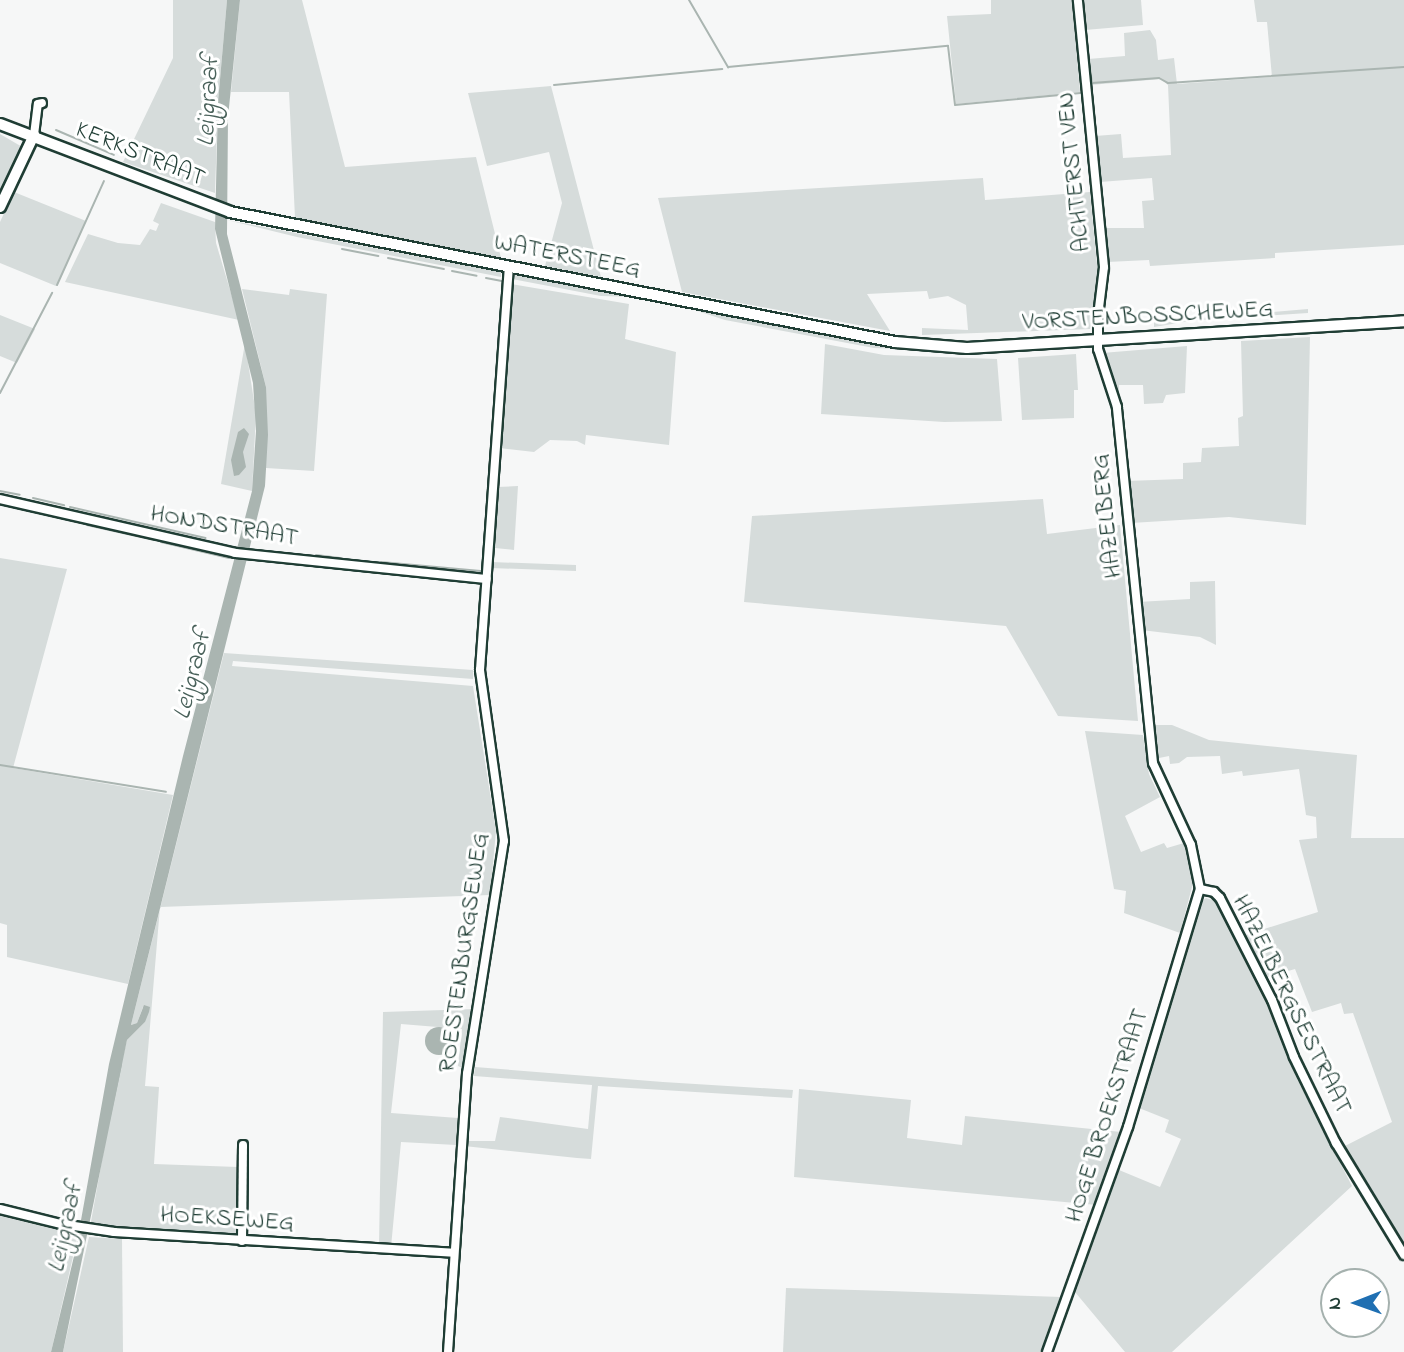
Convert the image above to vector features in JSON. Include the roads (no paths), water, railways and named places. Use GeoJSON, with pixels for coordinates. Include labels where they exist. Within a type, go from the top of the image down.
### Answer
{"type":"FeatureCollection","features":[{"type":"Feature","properties":{"kind":"street","name":"ACHTERST VEN"},"geometry":{"type":"LineString","coordinates":[[1078,0],[1104,267],[1098,340]]}},
{"type":"Feature","properties":{"kind":"street"},"geometry":{"type":"LineString","coordinates":[[0,207],[34,135],[38,104],[42,103]]}},
{"type":"Feature","properties":{"kind":"street","name":"KERKSTRAAT"},"geometry":{"type":"LineString","coordinates":[[0,118],[34,135]]}},
{"type":"Feature","properties":{"kind":"street","name":"KERKSTRAAT"},"geometry":{"type":"LineString","coordinates":[[0,124],[230,212]]}},
{"type":"Feature","properties":{"kind":"street","name":"WATERSTEEG"},"geometry":{"type":"LineString","coordinates":[[230,212],[895,342]]}},
{"type":"Feature","properties":{"kind":"street","name":"ROESTENBURGSEWEG"},"geometry":{"type":"LineString","coordinates":[[448,1352],[467,1074],[504,841],[480,670],[509,267]]}},
{"type":"Feature","properties":{"kind":"street","name":"VORSTENBOSSCHEWEG"},"geometry":{"type":"LineString","coordinates":[[895,342],[967,348],[1404,321]]}},
{"type":"Feature","properties":{"kind":"street","name":"HAZELBERG"},"geometry":{"type":"LineString","coordinates":[[1098,340],[1100,358],[1117,407],[1144,691]]}},
{"type":"Feature","properties":{"kind":"street","name":"HONDSTRAAT"},"geometry":{"type":"LineString","coordinates":[[0,499],[235,553],[487,579]]}},
{"type":"Feature","properties":{"kind":"street","name":"HAZELBERGSESTRAAT"},"geometry":{"type":"LineString","coordinates":[[1144,691],[1156,775],[1191,845],[1200,890],[1214,892],[1220,898],[1272,1000],[1294,1056],[1336,1143],[1404,1255]]}},
{"type":"Feature","properties":{"kind":"street","name":"HOGE BROEKSTRAAT"},"geometry":{"type":"LineString","coordinates":[[1047,1352],[1128,1128],[1200,890]]}},
{"type":"Feature","properties":{"kind":"street"},"geometry":{"type":"LineString","coordinates":[[242,1241],[243,1145]]}},
{"type":"Feature","properties":{"kind":"street","name":"HOEKSEWEG"},"geometry":{"type":"LineString","coordinates":[[0,1209],[93,1230],[453,1253]]}},
{"type":"Feature","properties":{"kind":"waterway"},"geometry":{"type":"LineString","coordinates":[[689,0],[728,67],[948,46],[955,105],[1080,93]]}},
{"type":"Feature","properties":{"kind":"waterway"},"geometry":{"type":"LineString","coordinates":[[1083,0],[1086,28]]}},
{"type":"Feature","properties":{"kind":"waterway"},"geometry":{"type":"LineString","coordinates":[[1089,62],[1092,83],[1159,78],[1168,83],[1404,67]]}},
{"type":"Feature","properties":{"kind":"waterway"},"geometry":{"type":"LineString","coordinates":[[554,85],[722,69]]}},
{"type":"Feature","properties":{"kind":"waterway"},"geometry":{"type":"LineString","coordinates":[[56,130],[114,155]]}},
{"type":"Feature","properties":{"kind":"waterway"},"geometry":{"type":"LineString","coordinates":[[57,285],[104,181]]}},
{"type":"Feature","properties":{"kind":"waterway"},"geometry":{"type":"LineString","coordinates":[[342,249],[378,256]]}},
{"type":"Feature","properties":{"kind":"waterway"},"geometry":{"type":"LineString","coordinates":[[388,258],[444,269]]}},
{"type":"Feature","properties":{"kind":"waterway"},"geometry":{"type":"LineString","coordinates":[[452,271],[477,276]]}},
{"type":"Feature","properties":{"kind":"waterway"},"geometry":{"type":"LineString","coordinates":[[486,278],[502,281]]}},
{"type":"Feature","properties":{"kind":"waterway"},"geometry":{"type":"LineString","coordinates":[[0,393],[52,293]]}},
{"type":"Feature","properties":{"kind":"waterway"},"geometry":{"type":"LineString","coordinates":[[0,491],[20,495]]}},
{"type":"Feature","properties":{"kind":"waterway"},"geometry":{"type":"LineString","coordinates":[[33,498],[64,505]]}},
{"type":"Feature","properties":{"kind":"waterway"},"geometry":{"type":"LineString","coordinates":[[70,507],[205,538]]}},
{"type":"Feature","properties":{"kind":"waterway"},"geometry":{"type":"LineString","coordinates":[[87,525],[154,540]]}},
{"type":"Feature","properties":{"kind":"waterway"},"geometry":{"type":"LineString","coordinates":[[161,542],[229,558]]}},
{"type":"Feature","properties":{"kind":"waterway"},"geometry":{"type":"LineString","coordinates":[[260,551],[297,554]]}},
{"type":"Feature","properties":{"kind":"waterway"},"geometry":{"type":"LineString","coordinates":[[316,555],[342,558]]}},
{"type":"Feature","properties":{"kind":"waterway"},"geometry":{"type":"LineString","coordinates":[[381,562],[481,571]]}},
{"type":"Feature","properties":{"kind":"waterway"},"geometry":{"type":"LineString","coordinates":[[0,765],[166,792]]}},
{"type":"Feature","properties":{"kind":"waterway","name":"Leijgraaf"},"geometry":{"type":"LineString","coordinates":[[109,1120],[121,1064]]}}]}
